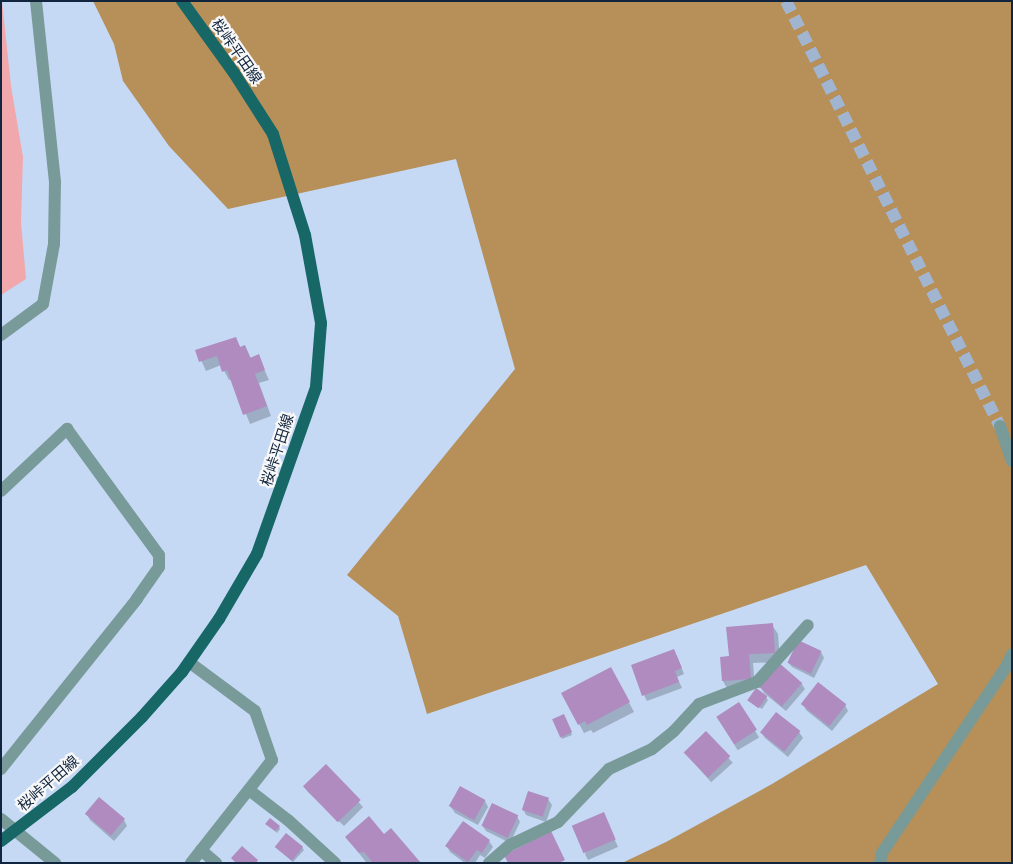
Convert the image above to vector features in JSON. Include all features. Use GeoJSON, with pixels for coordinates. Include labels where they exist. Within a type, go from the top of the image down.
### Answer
{"type":"FeatureCollection","features":[{"type":"Feature","properties":{"kind":"main road","name":"桜峠平田線"},"geometry":{"type":"LineString","coordinates":[[1,840],[16,831],[72,787],[142,717],[189,662],[219,619],[258,554],[316,387],[321,323],[305,235],[273,134],[234,73],[182,1]]}},
{"type":"Feature","properties":{"kind":"street"},"geometry":{"type":"LineString","coordinates":[[1,335],[42,304],[54,244],[55,182],[36,1]]}},
{"type":"Feature","properties":{"kind":"street"},"geometry":{"type":"LineString","coordinates":[[1000,426],[1012,461]]}},
{"type":"Feature","properties":{"kind":"street"},"geometry":{"type":"LineString","coordinates":[[1,491],[68,429],[159,555],[159,567],[137,599],[1,769]]}},
{"type":"Feature","properties":{"kind":"street"},"geometry":{"type":"LineString","coordinates":[[489,863],[510,845],[558,822],[609,769],[652,749],[699,704],[757,682],[808,625]]}},
{"type":"Feature","properties":{"kind":"street"},"geometry":{"type":"LineString","coordinates":[[880,863],[882,854],[1006,667],[1012,654]]}},
{"type":"Feature","properties":{"kind":"street"},"geometry":{"type":"LineString","coordinates":[[189,662],[255,711],[272,760],[190,863]]}},
{"type":"Feature","properties":{"kind":"street"},"geometry":{"type":"LineString","coordinates":[[249,790],[288,820],[335,863]]}},
{"type":"Feature","properties":{"kind":"street"},"geometry":{"type":"LineString","coordinates":[[1,819],[55,863]]}},
{"type":"Feature","properties":{"kind":"street"},"geometry":{"type":"LineString","coordinates":[[200,850],[216,863]]}},
{"type":"Feature","properties":{"kind":"shaded area"},"geometry":{"type":"Polygon","coordinates":[[[2,1],[11,86],[23,157],[21,222],[26,279],[1,295],[2,1]]]}},
{"type":"Feature","properties":{"kind":"shaded area"},"geometry":{"type":"Polygon","coordinates":[[[93,1],[1012,1],[1012,863],[622,863],[666,842],[772,784],[938,684],[866,565],[427,714],[398,616],[347,575],[515,369],[456,159],[228,209],[169,146],[123,81],[114,44],[93,1]]]}},
{"type":"Feature","properties":{"kind":"building"},"geometry":{"type":"Polygon","coordinates":[[[236,337],[240,347],[245,345],[250,358],[259,354],[265,370],[255,374],[267,406],[243,415],[227,370],[222,372],[217,356],[199,362],[195,350],[236,337]]]}},
{"type":"Feature","properties":{"kind":"building"},"geometry":{"type":"Polygon","coordinates":[[[773,623],[775,653],[749,654],[751,679],[722,681],[720,657],[729,656],[726,627],[773,623]]]}},
{"type":"Feature","properties":{"kind":"building"},"geometry":{"type":"Polygon","coordinates":[[[798,640],[822,651],[811,674],[787,663],[798,640]]]}},
{"type":"Feature","properties":{"kind":"building"},"geometry":{"type":"Polygon","coordinates":[[[674,649],[682,668],[675,671],[679,682],[642,696],[631,665],[674,649]]]}},
{"type":"Feature","properties":{"kind":"building"},"geometry":{"type":"Polygon","coordinates":[[[778,662],[802,683],[782,706],[758,685],[778,662]]]}},
{"type":"Feature","properties":{"kind":"building"},"geometry":{"type":"Polygon","coordinates":[[[611,667],[630,702],[587,725],[585,721],[578,725],[561,693],[611,667]]]}},
{"type":"Feature","properties":{"kind":"building"},"geometry":{"type":"Polygon","coordinates":[[[818,682],[846,704],[829,726],[801,704],[818,682]]]}},
{"type":"Feature","properties":{"kind":"building"},"geometry":{"type":"Polygon","coordinates":[[[756,688],[767,696],[759,708],[747,700],[756,688]]]}},
{"type":"Feature","properties":{"kind":"building"},"geometry":{"type":"Polygon","coordinates":[[[739,702],[757,730],[734,744],[716,717],[739,702]]]}},
{"type":"Feature","properties":{"kind":"building"},"geometry":{"type":"Polygon","coordinates":[[[776,712],[800,731],[784,752],[760,732],[776,712]]]}},
{"type":"Feature","properties":{"kind":"building"},"geometry":{"type":"Polygon","coordinates":[[[564,714],[572,732],[560,738],[552,719],[564,714]]]}},
{"type":"Feature","properties":{"kind":"building"},"geometry":{"type":"Polygon","coordinates":[[[706,731],[730,756],[708,778],[684,753],[706,731]]]}},
{"type":"Feature","properties":{"kind":"building"},"geometry":{"type":"Polygon","coordinates":[[[326,764],[361,800],[338,822],[303,786],[326,764]]]}},
{"type":"Feature","properties":{"kind":"building"},"geometry":{"type":"Polygon","coordinates":[[[460,786],[485,800],[474,820],[449,806],[460,786]]]}},
{"type":"Feature","properties":{"kind":"building"},"geometry":{"type":"Polygon","coordinates":[[[528,791],[549,798],[543,817],[522,810],[528,791]]]}},
{"type":"Feature","properties":{"kind":"building"},"geometry":{"type":"Polygon","coordinates":[[[99,797],[125,819],[111,836],[85,814],[99,797]]]}},
{"type":"Feature","properties":{"kind":"building"},"geometry":{"type":"Polygon","coordinates":[[[492,803],[518,815],[508,838],[481,826],[492,803]]]}},
{"type":"Feature","properties":{"kind":"building"},"geometry":{"type":"Polygon","coordinates":[[[604,812],[616,840],[584,853],[572,826],[604,812]]]}},
{"type":"Feature","properties":{"kind":"building"},"geometry":{"type":"Polygon","coordinates":[[[369,816],[384,834],[391,828],[421,863],[373,863],[364,852],[359,853],[345,837],[369,816]]]}},
{"type":"Feature","properties":{"kind":"building"},"geometry":{"type":"Polygon","coordinates":[[[270,818],[280,826],[275,831],[265,824],[270,818]]]}},
{"type":"Feature","properties":{"kind":"building"},"geometry":{"type":"Polygon","coordinates":[[[463,821],[490,840],[482,853],[477,850],[468,862],[445,846],[463,821]]]}},
{"type":"Feature","properties":{"kind":"building"},"geometry":{"type":"Polygon","coordinates":[[[551,831],[565,860],[559,863],[508,863],[504,855],[551,831]]]}},
{"type":"Feature","properties":{"kind":"building"},"geometry":{"type":"Polygon","coordinates":[[[286,833],[303,847],[292,861],[275,847],[286,833]]]}},
{"type":"Feature","properties":{"kind":"building"},"geometry":{"type":"Polygon","coordinates":[[[242,846],[258,860],[256,863],[236,863],[231,858],[242,846]]]}},
{"type":"Feature","properties":{"kind":"tunnel"},"geometry":{"type":"LineString","coordinates":[[786,1],[1000,426]]}}]}
